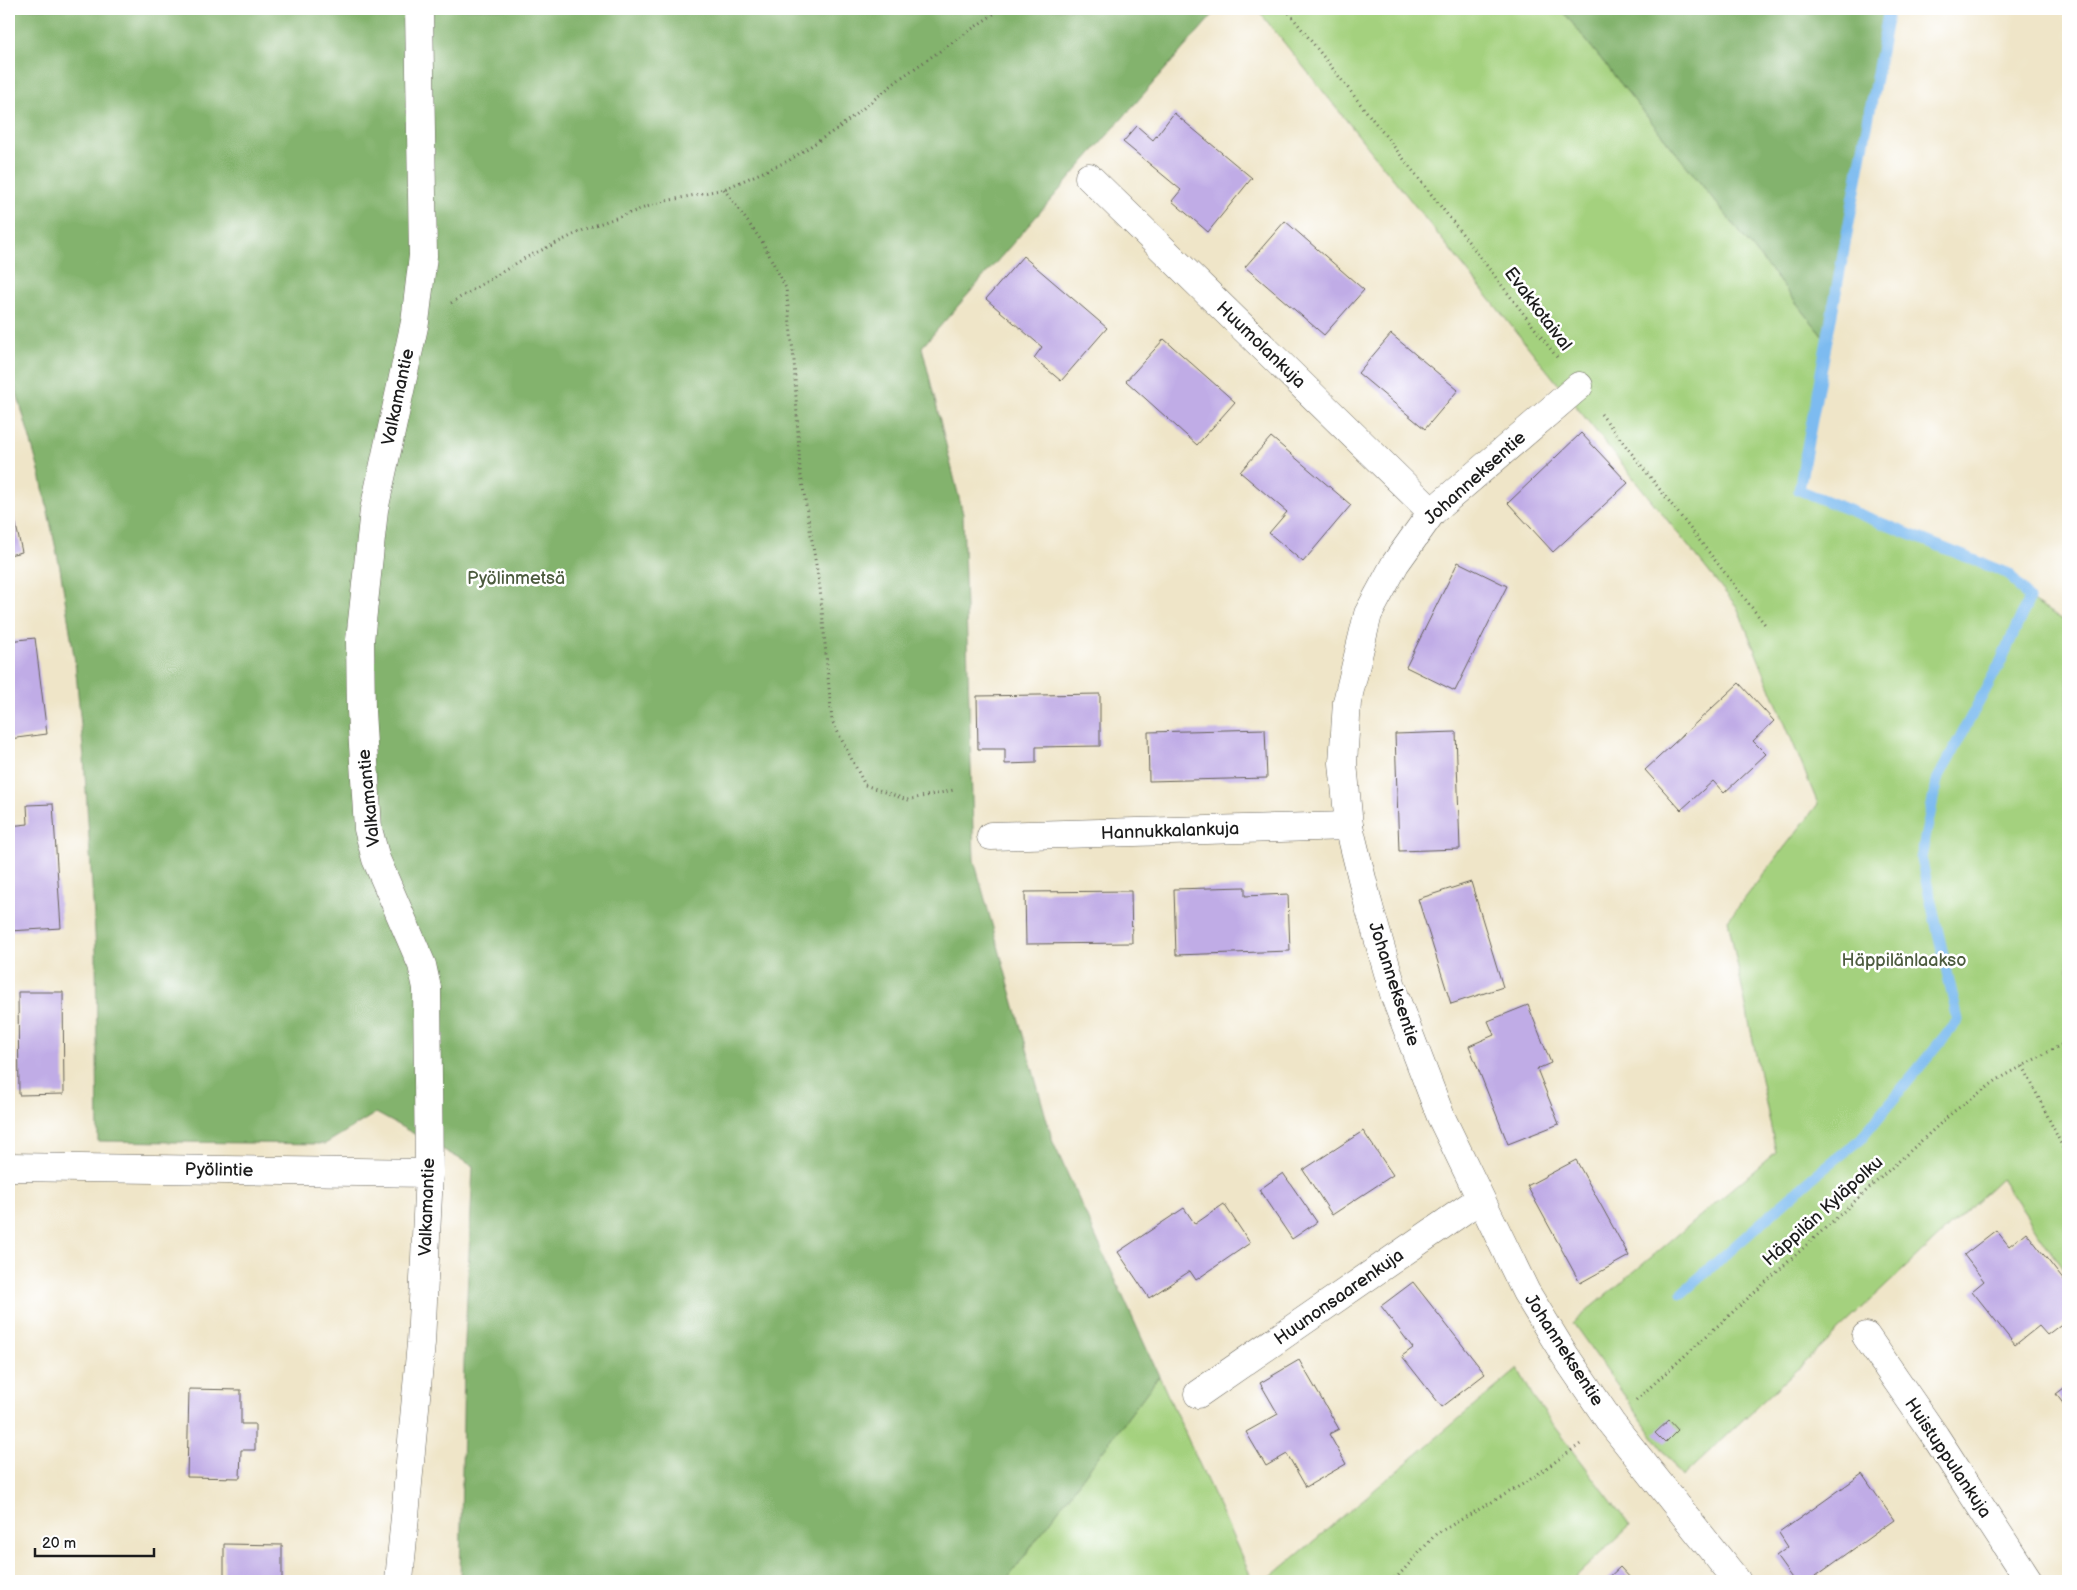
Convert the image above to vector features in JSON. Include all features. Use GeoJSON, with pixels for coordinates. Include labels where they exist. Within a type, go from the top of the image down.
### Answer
{"type":"FeatureCollection","features":[{"type":"Feature","properties":{"kind":"street","name":"Valkamantie"},"geometry":{"type":"LineString","coordinates":[[399,1581],[421,1342],[429,1173],[427,988],[422,965],[376,859],[368,829],[361,710],[360,640],[374,510],[415,322],[423,256],[419,9]]}},
{"type":"Feature","properties":{"kind":"street","name":"Huumolankuja"},"geometry":{"type":"LineString","coordinates":[[1089,177],[1432,512]]}},
{"type":"Feature","properties":{"kind":"street","name":"Johanneksentie"},"geometry":{"type":"LineString","coordinates":[[1579,386],[1432,512],[1395,564],[1368,614],[1347,702],[1342,763],[1349,826],[1369,907],[1395,997],[1442,1117],[1526,1292],[1566,1357],[1611,1422],[1737,1581]]}},
{"type":"Feature","properties":{"kind":"street","name":"Hannukkalankuja"},"geometry":{"type":"LineString","coordinates":[[991,836],[1349,826]]}},
{"type":"Feature","properties":{"kind":"street","name":"Pyölintie"},"geometry":{"type":"LineString","coordinates":[[9,1168],[429,1173]]}},
{"type":"Feature","properties":{"kind":"street","name":"Huunonsaarenkuja"},"geometry":{"type":"LineString","coordinates":[[1198,1394],[1480,1199]]}},
{"type":"Feature","properties":{"kind":"street","name":"Huistuppulankuja"},"geometry":{"type":"LineString","coordinates":[[1866,1336],[1935,1436],[2030,1581]]}},
{"type":"Feature","properties":{"kind":"path"},"geometry":{"type":"LineString","coordinates":[[415,322],[462,297],[525,258],[590,227],[661,202],[724,189],[788,161],[841,126],[902,77],[1001,9]]}},
{"type":"Feature","properties":{"kind":"path","name":"Evakkotaival"},"geometry":{"type":"LineString","coordinates":[[1286,9],[1767,627]]}},
{"type":"Feature","properties":{"kind":"path"},"geometry":{"type":"LineString","coordinates":[[724,189],[764,243],[786,288],[794,361],[800,470],[820,588],[832,721],[865,785],[907,800],[954,790]]}},
{"type":"Feature","properties":{"kind":"path","name":"Häppilän Kyläpolku"},"geometry":{"type":"LineString","coordinates":[[1390,1581],[1398,1576],[1436,1534],[1525,1483],[1611,1422],[1953,1112],[1996,1080],[2068,1040]]}},
{"type":"Feature","properties":{"kind":"path"},"geometry":{"type":"LineString","coordinates":[[2023,1066],[2068,1158]]}},
{"type":"Feature","properties":{"kind":"green space","name":"Pyölinmetsä"},"geometry":{"type":"Polygon","coordinates":[[[9,9],[1218,9],[922,347],[963,514],[974,860],[1053,1142],[1159,1376],[1006,1581],[460,1581],[464,1363],[473,1166],[376,1113],[325,1144],[98,1141],[96,950],[84,758],[75,662],[60,568],[40,474],[9,365],[9,9]]]}},
{"type":"Feature","properties":{"kind":"green space","name":"Häppilänlaakso"},"geometry":{"type":"Polygon","coordinates":[[[1257,9],[1561,9],[1827,341],[1799,490],[2009,574],[2029,599],[2068,623],[2068,1277],[2001,1178],[1682,1477],[1573,1323],[1776,1152],[1728,920],[1818,804],[1737,607],[1257,9]]]}},
{"type":"Feature","properties":{"kind":"green space"},"geometry":{"type":"Polygon","coordinates":[[[1561,9],[1889,9],[1827,341],[1561,9]]]}},
{"type":"Feature","properties":{"kind":"green space"},"geometry":{"type":"Polygon","coordinates":[[[1518,1369],[1535,1400],[1630,1526],[1571,1581],[1266,1581],[1518,1369]]]}},
{"type":"Feature","properties":{"kind":"green space"},"geometry":{"type":"Polygon","coordinates":[[[1159,1376],[1253,1581],[1006,1581],[1076,1486],[1159,1376]]]}},
{"type":"Feature","properties":{"kind":"building"},"geometry":{"type":"Polygon","coordinates":[[[1174,113],[1252,178],[1208,232],[1172,201],[1181,190],[1123,142],[1137,126],[1153,140],[1174,113]]]}},
{"type":"Feature","properties":{"kind":"building"},"geometry":{"type":"Polygon","coordinates":[[[1285,221],[1364,290],[1324,335],[1245,267],[1285,221]]]}},
{"type":"Feature","properties":{"kind":"building"},"geometry":{"type":"Polygon","coordinates":[[[1023,256],[1107,328],[1061,381],[1034,358],[1042,347],[986,299],[1023,256]]]}},
{"type":"Feature","properties":{"kind":"building"},"geometry":{"type":"Polygon","coordinates":[[[1391,334],[1458,390],[1425,429],[1358,373],[1391,334]]]}},
{"type":"Feature","properties":{"kind":"building"},"geometry":{"type":"Polygon","coordinates":[[[1164,339],[1235,402],[1197,445],[1126,381],[1164,339]]]}},
{"type":"Feature","properties":{"kind":"building"},"geometry":{"type":"Polygon","coordinates":[[[1581,433],[1628,483],[1553,552],[1508,503],[1581,433]]]}},
{"type":"Feature","properties":{"kind":"building"},"geometry":{"type":"Polygon","coordinates":[[[1271,437],[1351,505],[1303,562],[1269,533],[1287,512],[1240,472],[1271,437]]]}},
{"type":"Feature","properties":{"kind":"building"},"geometry":{"type":"Polygon","coordinates":[[[9,494],[22,552],[9,555],[9,494]]]}},
{"type":"Feature","properties":{"kind":"building"},"geometry":{"type":"Polygon","coordinates":[[[1458,562],[1507,586],[1455,691],[1406,667],[1458,562]]]}},
{"type":"Feature","properties":{"kind":"building"},"geometry":{"type":"Polygon","coordinates":[[[35,638],[47,734],[9,739],[9,641],[35,638]]]}},
{"type":"Feature","properties":{"kind":"building"},"geometry":{"type":"Polygon","coordinates":[[[1739,683],[1774,721],[1753,741],[1766,754],[1724,793],[1713,781],[1681,810],[1645,770],[1739,683]]]}},
{"type":"Feature","properties":{"kind":"building"},"geometry":{"type":"Polygon","coordinates":[[[1100,694],[1100,746],[1036,747],[1036,763],[1005,764],[1005,749],[978,749],[977,696],[1100,694]]]}},
{"type":"Feature","properties":{"kind":"building"},"geometry":{"type":"Polygon","coordinates":[[[1265,729],[1267,778],[1149,781],[1148,732],[1265,729]]]}},
{"type":"Feature","properties":{"kind":"building"},"geometry":{"type":"Polygon","coordinates":[[[1456,732],[1460,849],[1399,851],[1395,734],[1456,732]]]}},
{"type":"Feature","properties":{"kind":"building"},"geometry":{"type":"Polygon","coordinates":[[[53,804],[61,928],[9,931],[9,826],[28,824],[27,805],[53,804]]]}},
{"type":"Feature","properties":{"kind":"building"},"geometry":{"type":"Polygon","coordinates":[[[1471,882],[1503,987],[1451,1004],[1418,899],[1471,882]]]}},
{"type":"Feature","properties":{"kind":"building"},"geometry":{"type":"Polygon","coordinates":[[[1245,887],[1245,896],[1288,894],[1290,951],[1176,955],[1174,889],[1245,887]]]}},
{"type":"Feature","properties":{"kind":"building"},"geometry":{"type":"Polygon","coordinates":[[[1131,891],[1132,943],[1026,944],[1025,892],[1131,891]]]}},
{"type":"Feature","properties":{"kind":"building"},"geometry":{"type":"Polygon","coordinates":[[[18,992],[63,992],[64,1094],[19,1095],[18,992]]]}},
{"type":"Feature","properties":{"kind":"building"},"geometry":{"type":"Polygon","coordinates":[[[1528,1005],[1551,1063],[1537,1069],[1559,1124],[1508,1144],[1469,1046],[1494,1035],[1488,1021],[1528,1005]]]}},
{"type":"Feature","properties":{"kind":"building"},"geometry":{"type":"Polygon","coordinates":[[[1363,1131],[1393,1175],[1332,1215],[1303,1170],[1363,1131]]]}},
{"type":"Feature","properties":{"kind":"building"},"geometry":{"type":"Polygon","coordinates":[[[1576,1160],[1629,1256],[1580,1283],[1527,1186],[1576,1160]]]}},
{"type":"Feature","properties":{"kind":"building"},"geometry":{"type":"Polygon","coordinates":[[[1283,1173],[1317,1222],[1292,1239],[1259,1190],[1283,1173]]]}},
{"type":"Feature","properties":{"kind":"building"},"geometry":{"type":"Polygon","coordinates":[[[1224,1204],[1250,1243],[1196,1280],[1190,1271],[1149,1298],[1118,1252],[1184,1208],[1195,1224],[1224,1204]]]}},
{"type":"Feature","properties":{"kind":"building"},"geometry":{"type":"Polygon","coordinates":[[[1996,1230],[2009,1246],[2026,1232],[2068,1286],[2068,1319],[2047,1335],[2039,1326],[2015,1345],[1972,1291],[1984,1281],[1964,1255],[1996,1230]]]}},
{"type":"Feature","properties":{"kind":"building"},"geometry":{"type":"Polygon","coordinates":[[[1413,1282],[1485,1374],[1442,1407],[1402,1356],[1413,1348],[1381,1306],[1413,1282]]]}},
{"type":"Feature","properties":{"kind":"building"},"geometry":{"type":"Polygon","coordinates":[[[1299,1360],[1339,1429],[1329,1434],[1346,1464],[1306,1487],[1287,1454],[1266,1466],[1246,1432],[1278,1414],[1260,1383],[1299,1360]]]}},
{"type":"Feature","properties":{"kind":"building"},"geometry":{"type":"Polygon","coordinates":[[[2068,1385],[2068,1410],[2056,1394],[2068,1385]]]}},
{"type":"Feature","properties":{"kind":"building"},"geometry":{"type":"Polygon","coordinates":[[[189,1389],[241,1390],[241,1424],[255,1424],[255,1450],[241,1450],[240,1478],[187,1477],[189,1389]]]}},
{"type":"Feature","properties":{"kind":"building"},"geometry":{"type":"Polygon","coordinates":[[[1669,1420],[1678,1430],[1665,1443],[1655,1433],[1669,1420]]]}},
{"type":"Feature","properties":{"kind":"building"},"geometry":{"type":"Polygon","coordinates":[[[1862,1474],[1894,1520],[1809,1581],[1794,1581],[1776,1556],[1788,1547],[1779,1533],[1862,1474]]]}},
{"type":"Feature","properties":{"kind":"building"},"geometry":{"type":"Polygon","coordinates":[[[224,1544],[282,1545],[282,1581],[224,1581],[224,1544]]]}},
{"type":"Feature","properties":{"kind":"building"},"geometry":{"type":"Polygon","coordinates":[[[1620,1567],[1633,1581],[1605,1581],[1620,1567]]]}},
{"type":"Feature","properties":{"kind":"waterway"},"geometry":{"type":"LineString","coordinates":[[1682,1293],[1813,1177],[1860,1140],[1958,1020],[1921,858],[1937,780],[2001,661],[2029,599],[2009,574],[1799,490],[1889,9]]}}]}
